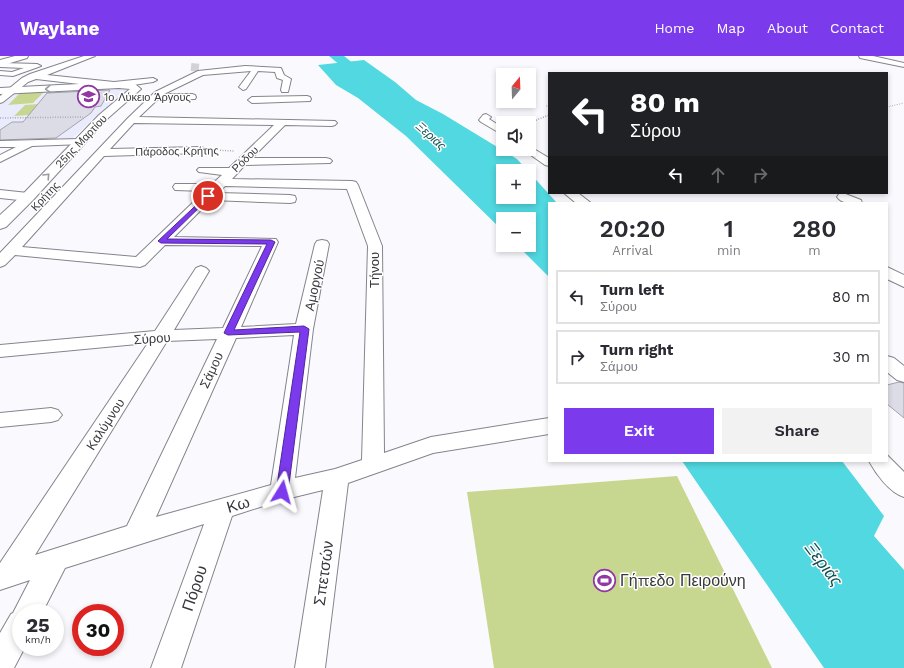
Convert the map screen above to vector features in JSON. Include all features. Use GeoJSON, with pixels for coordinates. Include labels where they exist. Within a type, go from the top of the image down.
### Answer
{"type":"FeatureCollection","features":[{"type":"Feature","properties":{"kind":"main road"},"geometry":{"type":"LineString","coordinates":[[1,64],[17,56]]}},
{"type":"Feature","properties":{"kind":"main road"},"geometry":{"type":"LineString","coordinates":[[1,64],[24,56]]}},
{"type":"Feature","properties":{"kind":"main road"},"geometry":{"type":"LineString","coordinates":[[6,91],[114,85],[134,87],[134,91]]}},
{"type":"Feature","properties":{"kind":"main road","name":"25ης Μαρτίου"},"geometry":{"type":"LineString","coordinates":[[0,224],[28,197],[103,117],[134,91]]}},
{"type":"Feature","properties":{"kind":"street"},"geometry":{"type":"LineString","coordinates":[[0,100],[6,91],[33,76],[91,56]]}},
{"type":"Feature","properties":{"kind":"street"},"geometry":{"type":"LineString","coordinates":[[866,57],[904,60]]}},
{"type":"Feature","properties":{"kind":"street"},"geometry":{"type":"LineString","coordinates":[[866,57],[904,65]]}},
{"type":"Feature","properties":{"kind":"street"},"geometry":{"type":"LineString","coordinates":[[0,73],[13,74],[37,66],[1,64]]}},
{"type":"Feature","properties":{"kind":"street"},"geometry":{"type":"LineString","coordinates":[[244,87],[256,69]]}},
{"type":"Feature","properties":{"kind":"street","name":"Κρήτης"},"geometry":{"type":"LineString","coordinates":[[0,262],[131,120],[154,98],[182,81],[201,70],[278,70],[280,76],[286,79],[285,90]]}},
{"type":"Feature","properties":{"kind":"street"},"geometry":{"type":"LineString","coordinates":[[33,76],[114,85],[156,79],[134,91]]}},
{"type":"Feature","properties":{"kind":"street"},"geometry":{"type":"LineString","coordinates":[[240,120],[259,89]]}},
{"type":"Feature","properties":{"kind":"street"},"geometry":{"type":"LineString","coordinates":[[154,98],[192,97]]}},
{"type":"Feature","properties":{"kind":"street"},"geometry":{"type":"LineString","coordinates":[[252,100],[307,99]]}},
{"type":"Feature","properties":{"kind":"street"},"geometry":{"type":"LineString","coordinates":[[486,117],[484,120],[496,128]]}},
{"type":"Feature","properties":{"kind":"street"},"geometry":{"type":"LineString","coordinates":[[131,120],[240,120],[332,123]]}},
{"type":"Feature","properties":{"kind":"street"},"geometry":{"type":"LineString","coordinates":[[199,129],[210,120]]}},
{"type":"Feature","properties":{"kind":"street","name":"Ρόδου"},"geometry":{"type":"LineString","coordinates":[[11,250],[140,262],[252,152],[264,134],[283,122]]}},
{"type":"Feature","properties":{"kind":"street"},"geometry":{"type":"LineString","coordinates":[[0,144],[79,142]]}},
{"type":"Feature","properties":{"kind":"street"},"geometry":{"type":"LineString","coordinates":[[0,160],[33,143]]}},
{"type":"Feature","properties":{"kind":"street","name":"Πάροδος Κρήτης"},"geometry":{"type":"LineString","coordinates":[[101,152],[202,150]]}},
{"type":"Feature","properties":{"kind":"street"},"geometry":{"type":"LineString","coordinates":[[252,152],[335,153]]}},
{"type":"Feature","properties":{"kind":"street"},"geometry":{"type":"LineString","coordinates":[[536,154],[548,162]]}},
{"type":"Feature","properties":{"kind":"street"},"geometry":{"type":"LineString","coordinates":[[242,162],[326,160]]}},
{"type":"Feature","properties":{"kind":"street"},"geometry":{"type":"LineString","coordinates":[[203,170],[232,172]]}},
{"type":"Feature","properties":{"kind":"street","name":"Τήνου"},"geometry":{"type":"LineString","coordinates":[[215,188],[352,185],[374,246],[373,464]]}},
{"type":"Feature","properties":{"kind":"street"},"geometry":{"type":"LineString","coordinates":[[179,186],[215,188],[290,199]]}},
{"type":"Feature","properties":{"kind":"street"},"geometry":{"type":"LineString","coordinates":[[0,194],[28,197]]}},
{"type":"Feature","properties":{"kind":"street"},"geometry":{"type":"LineString","coordinates":[[572,194],[584,202]]}},
{"type":"Feature","properties":{"kind":"street"},"geometry":{"type":"LineString","coordinates":[[843,197],[854,202]]}},
{"type":"Feature","properties":{"kind":"street","name":"Σάμου"},"geometry":{"type":"LineString","coordinates":[[136,534],[271,242],[161,241]]}},
{"type":"Feature","properties":{"kind":"street","name":"Αμοργού"},"geometry":{"type":"LineString","coordinates":[[282,492],[304,329],[322,244]]}},
{"type":"Feature","properties":{"kind":"street","name":"Καλύμνου"},"geometry":{"type":"LineString","coordinates":[[3,577],[202,271]]}},
{"type":"Feature","properties":{"kind":"street"},"geometry":{"type":"LineString","coordinates":[[888,273],[904,282]]}},
{"type":"Feature","properties":{"kind":"street","name":"Σύρου"},"geometry":{"type":"LineString","coordinates":[[0,351],[161,336],[304,329]]}},
{"type":"Feature","properties":{"kind":"street"},"geometry":{"type":"LineString","coordinates":[[888,358],[904,356]]}},
{"type":"Feature","properties":{"kind":"street"},"geometry":{"type":"LineString","coordinates":[[888,363],[904,376]]}},
{"type":"Feature","properties":{"kind":"street"},"geometry":{"type":"LineString","coordinates":[[0,420],[51,415]]}},
{"type":"Feature","properties":{"kind":"street","name":"Κω"},"geometry":{"type":"LineString","coordinates":[[3,577],[136,534],[282,492],[337,478],[373,464],[431,445],[548,426]]}},
{"type":"Feature","properties":{"kind":"street"},"geometry":{"type":"LineString","coordinates":[[881,462],[904,488]]}},
{"type":"Feature","properties":{"kind":"street","name":"Σπετσών"},"geometry":{"type":"LineString","coordinates":[[310,668],[337,478]]}},
{"type":"Feature","properties":{"kind":"street","name":"Πόρου"},"geometry":{"type":"LineString","coordinates":[[166,668],[222,509]]}},
{"type":"Feature","properties":{"kind":"street"},"geometry":{"type":"LineString","coordinates":[[32,604],[56,560]]}},
{"type":"Feature","properties":{"kind":"street"},"geometry":{"type":"LineString","coordinates":[[0,663],[12,641]]}},
{"type":"Feature","properties":{"kind":"path"},"geometry":{"type":"LineString","coordinates":[[888,107],[904,103]]}},
{"type":"Feature","properties":{"kind":"path"},"geometry":{"type":"LineString","coordinates":[[536,120],[548,115]]}},
{"type":"Feature","properties":{"kind":"path"},"geometry":{"type":"LineString","coordinates":[[0,118],[103,117]]}},
{"type":"Feature","properties":{"kind":"path","name":"Πάροδος Κρήτης"},"geometry":{"type":"LineString","coordinates":[[202,150],[252,152]]}},
{"type":"Feature","properties":{"kind":"shaded area"},"geometry":{"type":"Polygon","coordinates":[[[123,87],[127,89],[126,91],[95,117],[70,141],[0,142],[0,102],[7,94],[123,87]]]}},
{"type":"Feature","properties":{"kind":"green space"},"geometry":{"type":"Polygon","coordinates":[[[44,92],[33,103],[8,105],[20,93],[44,92]]]}},
{"type":"Feature","properties":{"kind":"green space"},"geometry":{"type":"Polygon","coordinates":[[[69,102],[61,113],[14,116],[25,105],[69,102]]]}},
{"type":"Feature","properties":{"kind":"green space","name":"Γήπεδο Πειρούνη"},"geometry":{"type":"Polygon","coordinates":[[[677,476],[772,668],[494,668],[467,492],[677,476]]]}},
{"type":"Feature","properties":{"kind":"water"},"geometry":{"type":"Polygon","coordinates":[[[364,60],[395,82],[416,100],[443,114],[496,146],[496,156],[512,156],[517,159],[522,164],[496,164],[496,204],[536,204],[536,180],[556,202],[548,202],[548,276],[524,252],[536,252],[536,212],[496,212],[496,224],[406,136],[358,98],[336,85],[318,65],[364,60]]]}},
{"type":"Feature","properties":{"kind":"water"},"geometry":{"type":"Polygon","coordinates":[[[683,462],[843,462],[884,516],[874,536],[904,570],[904,668],[824,668],[683,462]]]}},
{"type":"Feature","properties":{"kind":"building"},"geometry":{"type":"Polygon","coordinates":[[[110,90],[101,106],[95,107],[91,113],[56,138],[0,140],[0,130],[12,122],[23,122],[47,93],[110,90]]]}},
{"type":"Feature","properties":{"kind":"building"},"geometry":{"type":"Polygon","coordinates":[[[899,382],[904,383],[904,418],[888,405],[888,385],[899,382]]]}},
{"type":"Feature","properties":{"kind":"waterway","name":"Ξεριάς"},"geometry":{"type":"LineString","coordinates":[[336,56],[381,92]]}},
{"type":"Feature","properties":{"kind":"tunnel"},"geometry":{"type":"LineString","coordinates":[[191,67],[202,68]]}},
{"type":"Feature","properties":{"kind":"place","name":"1ο Λύκειο Άργους"},"geometry":{"type":"Point","coordinates":[88,97]}},
{"type":"Feature","properties":{"kind":"place","name":"Γήπεδο Πειρούνη"},"geometry":{"type":"Point","coordinates":[605,580]}},
{"type":"Feature","properties":{"kind":"route"},"geometry":{"type":"LineString","coordinates":[[208,196],[161,241],[271,242],[228,333],[304,329],[282,492]]}}]}
